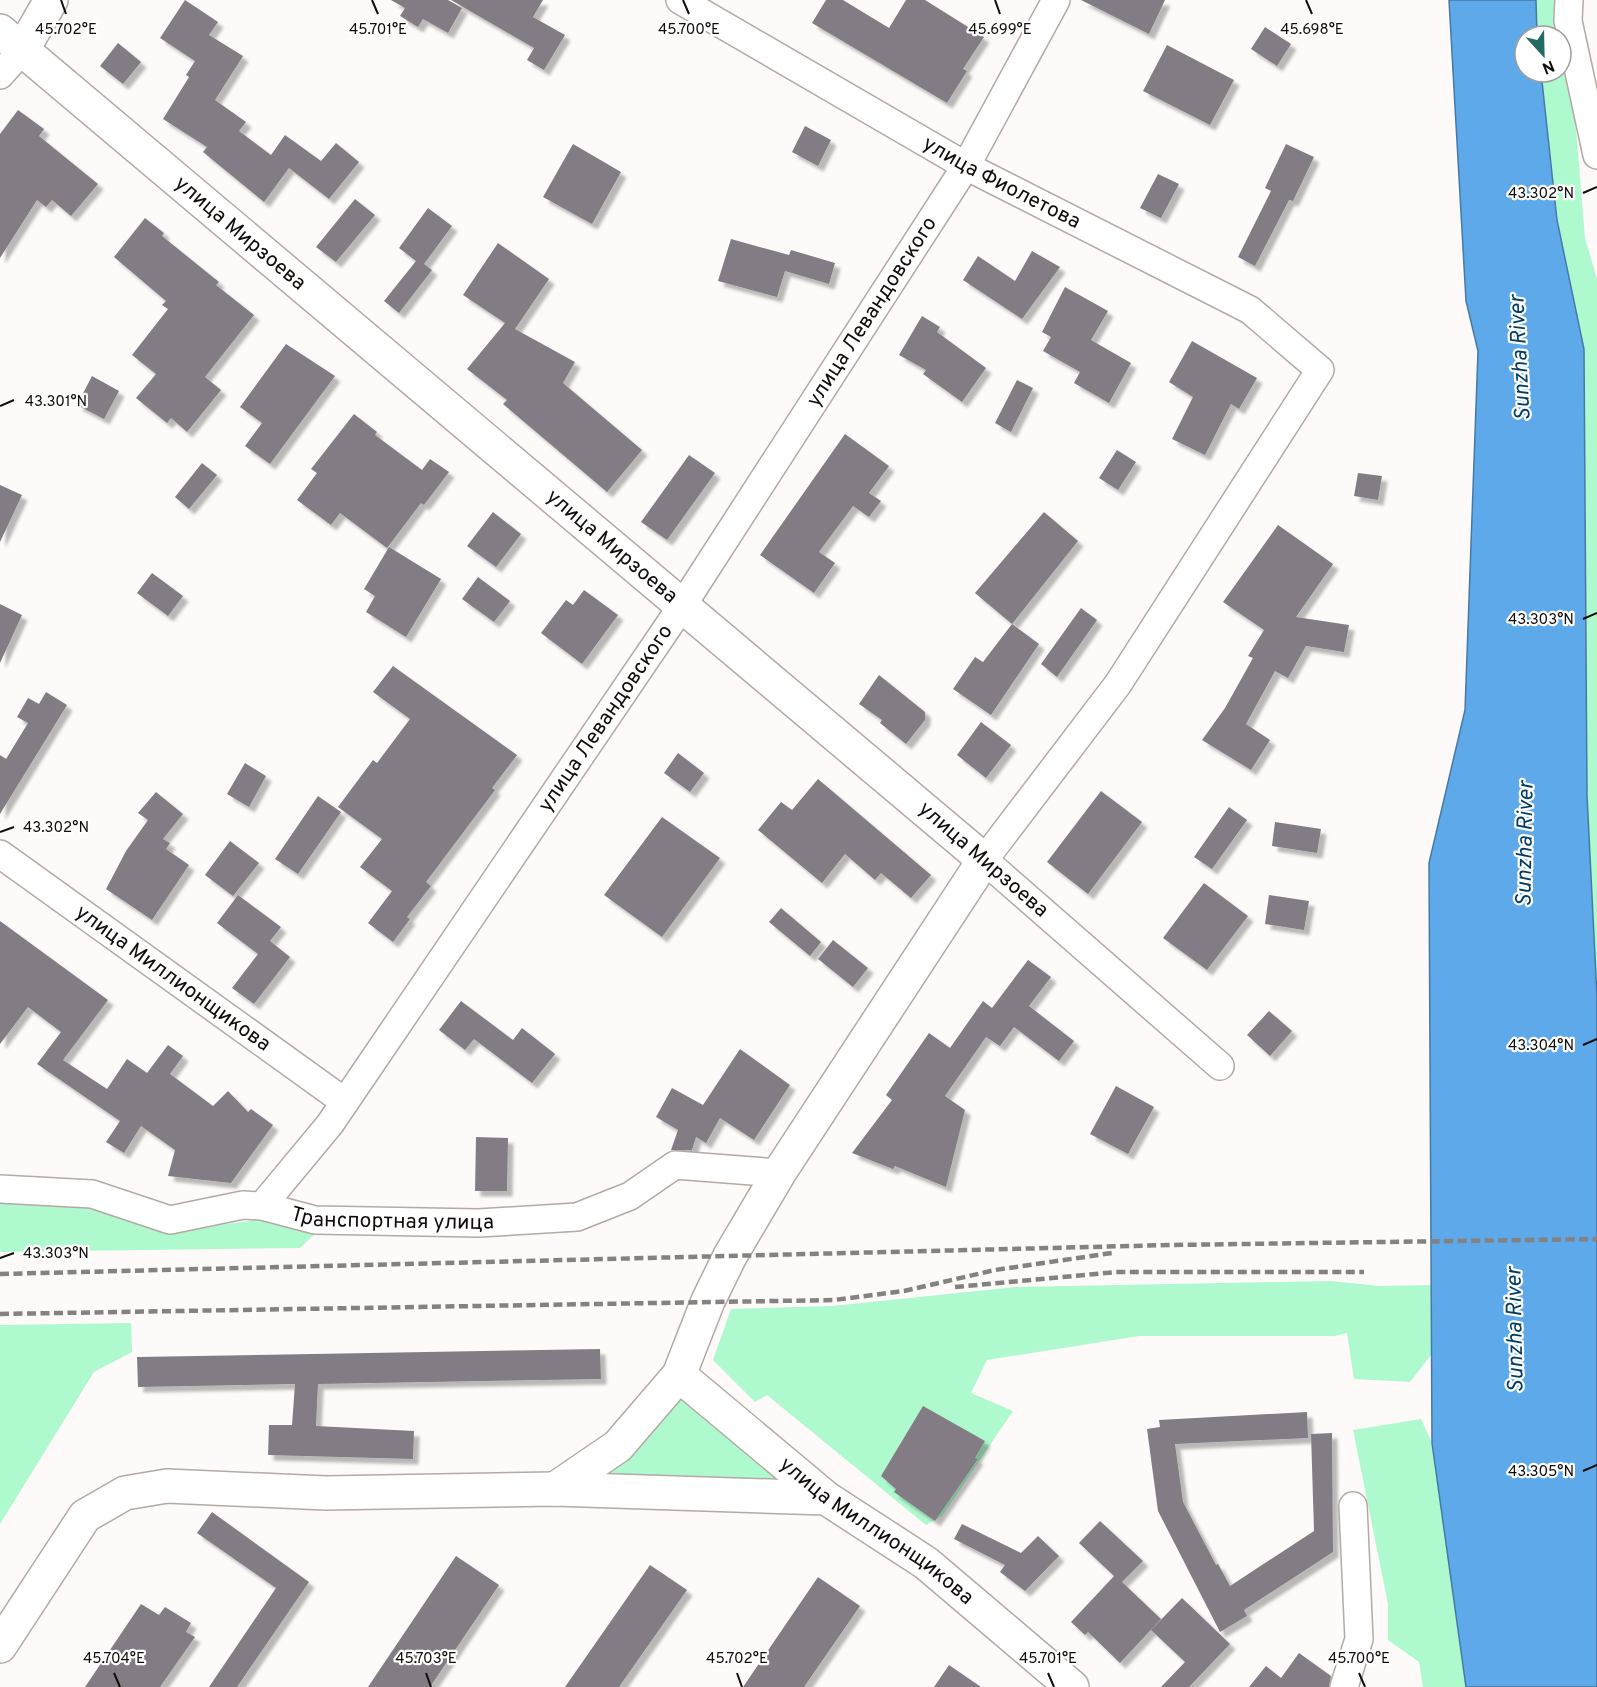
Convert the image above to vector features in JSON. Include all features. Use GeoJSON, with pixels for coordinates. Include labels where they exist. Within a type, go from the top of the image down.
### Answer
{"type":"FeatureCollection","features":[{"type":"Feature","properties":{"kind":"street"},"geometry":{"type":"LineString","coordinates":[[0,75],[12,40],[51,0]]}},
{"type":"Feature","properties":{"kind":"street","name":"улица Фиолетова"},"geometry":{"type":"LineString","coordinates":[[680,0],[966,166],[1250,310],[1320,370],[1118,684],[984,860]]}},
{"type":"Feature","properties":{"kind":"street","name":"улица Левандовского"},"geometry":{"type":"LineString","coordinates":[[262,1206],[345,1102],[682,606],[966,166],[1056,0]]}},
{"type":"Feature","properties":{"kind":"street"},"geometry":{"type":"LineString","coordinates":[[1569,0],[1568,21],[1597,155]]}},
{"type":"Feature","properties":{"kind":"street","name":"улица Мирзоева"},"geometry":{"type":"LineString","coordinates":[[12,40],[984,860],[1220,1066]]}},
{"type":"Feature","properties":{"kind":"street","name":"улица Миллионщикова"},"geometry":{"type":"LineString","coordinates":[[0,854],[345,1102]]}},
{"type":"Feature","properties":{"kind":"street"},"geometry":{"type":"LineString","coordinates":[[555,1489],[618,1446],[680,1375],[708,1301],[730,1256],[779,1173],[984,860]]}},
{"type":"Feature","properties":{"kind":"street","name":"Транспортная улица"},"geometry":{"type":"LineString","coordinates":[[0,1189],[92,1194],[170,1220],[243,1205],[262,1206],[315,1220],[479,1223],[577,1217],[630,1196],[675,1165],[779,1173]]}},
{"type":"Feature","properties":{"kind":"street","name":"улица Миллионщикова"},"geometry":{"type":"LineString","coordinates":[[680,1375],[826,1498],[926,1563],[1072,1687]]}},
{"type":"Feature","properties":{"kind":"street"},"geometry":{"type":"LineString","coordinates":[[0,1646],[84,1516],[125,1493],[167,1486],[326,1493],[555,1489],[826,1498]]}},
{"type":"Feature","properties":{"kind":"street"},"geometry":{"type":"LineString","coordinates":[[1344,1687],[1359,1639],[1353,1506]]}},
{"type":"Feature","properties":{"kind":"green space"},"geometry":{"type":"Polygon","coordinates":[[[1536,0],[1558,0],[1559,24],[1537,24],[1536,0]]]}},
{"type":"Feature","properties":{"kind":"green space"},"geometry":{"type":"Polygon","coordinates":[[[1542,84],[1571,84],[1585,238],[1597,279],[1597,997],[1587,795],[1584,349],[1557,220],[1542,84]]]}},
{"type":"Feature","properties":{"kind":"green space"},"geometry":{"type":"Polygon","coordinates":[[[0,1201],[90,1205],[172,1231],[265,1219],[318,1231],[300,1248],[0,1252],[0,1201]]]}},
{"type":"Feature","properties":{"kind":"green space"},"geometry":{"type":"Polygon","coordinates":[[[1331,1281],[1379,1286],[1431,1285],[1431,1355],[1410,1382],[1354,1379],[1347,1333],[1335,1336],[1139,1336],[987,1360],[971,1393],[1013,1411],[942,1516],[926,1525],[767,1395],[755,1402],[713,1360],[731,1309],[832,1306],[1016,1287],[1331,1281]]]}},
{"type":"Feature","properties":{"kind":"green space"},"geometry":{"type":"Polygon","coordinates":[[[131,1323],[132,1352],[94,1372],[0,1524],[0,1325],[131,1323]]]}},
{"type":"Feature","properties":{"kind":"green space"},"geometry":{"type":"Polygon","coordinates":[[[679,1375],[826,1498],[555,1489],[679,1375]]]}},
{"type":"Feature","properties":{"kind":"green space"},"geometry":{"type":"Polygon","coordinates":[[[1421,1419],[1432,1443],[1466,1687],[1423,1687],[1419,1662],[1388,1640],[1388,1604],[1353,1430],[1421,1419]]]}},
{"type":"Feature","properties":{"kind":"water","name":"Sunzha River"},"geometry":{"type":"Polygon","coordinates":[[[1449,0],[1536,0],[1537,24],[1513,24],[1513,84],[1542,84],[1557,220],[1584,349],[1587,795],[1597,997],[1597,1687],[1466,1687],[1432,1443],[1429,863],[1465,710],[1478,351],[1466,301],[1449,0]]]}},
{"type":"Feature","properties":{"kind":"building"},"geometry":{"type":"Polygon","coordinates":[[[185,0],[218,22],[209,35],[243,56],[215,100],[246,122],[239,131],[271,155],[285,135],[321,161],[336,143],[359,162],[329,199],[289,168],[264,202],[203,152],[207,147],[163,119],[189,77],[186,75],[195,61],[160,38],[185,0]]]}},
{"type":"Feature","properties":{"kind":"building"},"geometry":{"type":"Polygon","coordinates":[[[391,0],[448,0],[462,8],[448,33],[423,19],[418,27],[400,16],[405,8],[391,0]]]}},
{"type":"Feature","properties":{"kind":"building"},"geometry":{"type":"Polygon","coordinates":[[[451,0],[543,0],[533,17],[565,35],[544,70],[527,60],[534,48],[451,0]]]}},
{"type":"Feature","properties":{"kind":"building"},"geometry":{"type":"Polygon","coordinates":[[[826,0],[843,0],[889,28],[906,0],[925,0],[984,37],[963,69],[967,71],[947,103],[812,23],[826,0]]]}},
{"type":"Feature","properties":{"kind":"building"},"geometry":{"type":"Polygon","coordinates":[[[1081,0],[1165,0],[1149,34],[1081,0]]]}},
{"type":"Feature","properties":{"kind":"building"},"geometry":{"type":"Polygon","coordinates":[[[1265,27],[1291,44],[1277,66],[1251,49],[1265,27]]]}},
{"type":"Feature","properties":{"kind":"building"},"geometry":{"type":"Polygon","coordinates":[[[118,43],[141,62],[123,84],[100,66],[118,43]]]}},
{"type":"Feature","properties":{"kind":"building"},"geometry":{"type":"Polygon","coordinates":[[[1167,45],[1234,80],[1210,125],[1143,91],[1167,45]]]}},
{"type":"Feature","properties":{"kind":"building"},"geometry":{"type":"Polygon","coordinates":[[[18,110],[44,129],[39,136],[98,184],[71,216],[52,200],[46,207],[37,200],[0,258],[0,134],[18,110]]]}},
{"type":"Feature","properties":{"kind":"building"},"geometry":{"type":"Polygon","coordinates":[[[805,126],[831,140],[818,166],[792,152],[805,126]]]}},
{"type":"Feature","properties":{"kind":"building"},"geometry":{"type":"Polygon","coordinates":[[[573,144],[621,172],[592,224],[543,197],[573,144]]]}},
{"type":"Feature","properties":{"kind":"building"},"geometry":{"type":"Polygon","coordinates":[[[1286,144],[1314,157],[1293,201],[1289,200],[1255,266],[1238,257],[1271,191],[1265,188],[1286,144]]]}},
{"type":"Feature","properties":{"kind":"building"},"geometry":{"type":"Polygon","coordinates":[[[1158,174],[1179,184],[1161,218],[1140,208],[1158,174]]]}},
{"type":"Feature","properties":{"kind":"building"},"geometry":{"type":"Polygon","coordinates":[[[355,199],[375,215],[336,262],[316,247],[355,199]]]}},
{"type":"Feature","properties":{"kind":"building"},"geometry":{"type":"Polygon","coordinates":[[[428,208],[452,226],[424,264],[432,270],[399,313],[384,301],[416,261],[399,248],[428,208]]]}},
{"type":"Feature","properties":{"kind":"building"},"geometry":{"type":"Polygon","coordinates":[[[145,218],[164,233],[162,236],[219,282],[216,285],[254,315],[205,377],[221,390],[187,432],[171,418],[167,423],[136,398],[156,374],[132,355],[168,309],[162,305],[166,301],[114,257],[145,218]]]}},
{"type":"Feature","properties":{"kind":"building"},"geometry":{"type":"Polygon","coordinates":[[[731,239],[789,255],[791,250],[835,263],[829,284],[785,271],[777,297],[718,281],[731,239]]]}},
{"type":"Feature","properties":{"kind":"building"},"geometry":{"type":"Polygon","coordinates":[[[498,243],[549,279],[515,329],[575,362],[563,383],[642,450],[607,492],[503,404],[507,400],[467,369],[505,323],[463,295],[498,243]]]}},
{"type":"Feature","properties":{"kind":"building"},"geometry":{"type":"Polygon","coordinates":[[[1032,251],[1060,267],[1022,319],[963,280],[978,256],[1015,281],[1032,251]]]}},
{"type":"Feature","properties":{"kind":"building"},"geometry":{"type":"Polygon","coordinates":[[[1065,287],[1108,311],[1091,340],[1131,363],[1109,403],[1074,383],[1080,372],[1043,351],[1051,337],[1042,332],[1065,287]]]}},
{"type":"Feature","properties":{"kind":"building"},"geometry":{"type":"Polygon","coordinates":[[[922,316],[940,327],[937,332],[986,368],[962,402],[923,374],[926,370],[899,355],[922,316]]]}},
{"type":"Feature","properties":{"kind":"building"},"geometry":{"type":"Polygon","coordinates":[[[1192,341],[1257,378],[1239,409],[1231,404],[1205,455],[1172,439],[1193,397],[1169,382],[1192,341]]]}},
{"type":"Feature","properties":{"kind":"building"},"geometry":{"type":"Polygon","coordinates":[[[286,344],[335,376],[270,464],[245,446],[262,423],[240,407],[286,344]]]}},
{"type":"Feature","properties":{"kind":"building"},"geometry":{"type":"Polygon","coordinates":[[[92,376],[119,391],[104,419],[77,405],[92,376]]]}},
{"type":"Feature","properties":{"kind":"building"},"geometry":{"type":"Polygon","coordinates":[[[1017,380],[1033,388],[1011,432],[995,423],[1017,380]]]}},
{"type":"Feature","properties":{"kind":"building"},"geometry":{"type":"Polygon","coordinates":[[[354,414],[377,432],[375,435],[422,470],[430,459],[449,472],[424,505],[421,503],[387,548],[340,513],[331,525],[297,500],[317,473],[311,469],[354,414]]]}},
{"type":"Feature","properties":{"kind":"building"},"geometry":{"type":"Polygon","coordinates":[[[845,434],[889,466],[869,493],[881,501],[869,517],[853,506],[819,552],[835,563],[814,593],[760,555],[845,434]]]}},
{"type":"Feature","properties":{"kind":"building"},"geometry":{"type":"Polygon","coordinates":[[[1117,450],[1136,462],[1118,490],[1099,478],[1117,450]]]}},
{"type":"Feature","properties":{"kind":"building"},"geometry":{"type":"Polygon","coordinates":[[[689,455],[715,473],[667,540],[641,522],[689,455]]]}},
{"type":"Feature","properties":{"kind":"building"},"geometry":{"type":"Polygon","coordinates":[[[202,463],[217,475],[189,509],[175,497],[202,463]]]}},
{"type":"Feature","properties":{"kind":"building"},"geometry":{"type":"Polygon","coordinates":[[[1358,473],[1382,476],[1378,500],[1354,496],[1358,473]]]}},
{"type":"Feature","properties":{"kind":"building"},"geometry":{"type":"Polygon","coordinates":[[[0,485],[22,495],[0,542],[0,485]]]}},
{"type":"Feature","properties":{"kind":"building"},"geometry":{"type":"Polygon","coordinates":[[[493,512],[521,534],[496,567],[467,546],[493,512]]]}},
{"type":"Feature","properties":{"kind":"building"},"geometry":{"type":"Polygon","coordinates":[[[1044,512],[1078,541],[1012,624],[975,593],[1044,512]]]}},
{"type":"Feature","properties":{"kind":"building"},"geometry":{"type":"Polygon","coordinates":[[[1278,525],[1333,564],[1296,617],[1349,625],[1344,652],[1306,646],[1288,678],[1275,671],[1246,724],[1270,740],[1251,770],[1202,740],[1225,708],[1253,658],[1248,656],[1264,630],[1223,602],[1278,525]]]}},
{"type":"Feature","properties":{"kind":"building"},"geometry":{"type":"Polygon","coordinates":[[[389,547],[441,579],[406,637],[366,612],[375,596],[364,589],[389,547]]]}},
{"type":"Feature","properties":{"kind":"building"},"geometry":{"type":"Polygon","coordinates":[[[152,573],[183,596],[168,616],[137,593],[152,573]]]}},
{"type":"Feature","properties":{"kind":"building"},"geometry":{"type":"Polygon","coordinates":[[[478,577],[510,601],[494,622],[462,599],[478,577]]]}},
{"type":"Feature","properties":{"kind":"building"},"geometry":{"type":"Polygon","coordinates":[[[584,590],[618,615],[582,664],[541,633],[566,600],[573,605],[584,590]]]}},
{"type":"Feature","properties":{"kind":"building"},"geometry":{"type":"Polygon","coordinates":[[[0,604],[22,615],[0,663],[0,604]]]}},
{"type":"Feature","properties":{"kind":"building"},"geometry":{"type":"Polygon","coordinates":[[[1081,608],[1097,620],[1057,677],[1041,664],[1081,608]]]}},
{"type":"Feature","properties":{"kind":"building"},"geometry":{"type":"Polygon","coordinates":[[[1012,624],[1039,644],[991,715],[953,689],[975,657],[983,662],[1012,624]]]}},
{"type":"Feature","properties":{"kind":"building"},"geometry":{"type":"Polygon","coordinates":[[[393,666],[517,755],[492,788],[495,790],[426,882],[431,886],[407,917],[410,919],[393,942],[368,923],[392,891],[360,867],[382,839],[338,807],[373,760],[377,763],[410,719],[373,692],[393,666]]]}},
{"type":"Feature","properties":{"kind":"building"},"geometry":{"type":"Polygon","coordinates":[[[879,675],[925,712],[925,720],[906,744],[880,723],[882,720],[859,704],[879,675]]]}},
{"type":"Feature","properties":{"kind":"building"},"geometry":{"type":"Polygon","coordinates":[[[46,692],[67,705],[0,814],[0,755],[6,759],[28,723],[17,717],[28,698],[39,704],[46,692]]]}},
{"type":"Feature","properties":{"kind":"building"},"geometry":{"type":"Polygon","coordinates":[[[981,722],[1011,745],[986,778],[957,755],[981,722]]]}},
{"type":"Feature","properties":{"kind":"building"},"geometry":{"type":"Polygon","coordinates":[[[678,753],[704,773],[690,792],[664,773],[678,753]]]}},
{"type":"Feature","properties":{"kind":"building"},"geometry":{"type":"Polygon","coordinates":[[[245,763],[266,776],[249,807],[227,794],[245,763]]]}},
{"type":"Feature","properties":{"kind":"building"},"geometry":{"type":"Polygon","coordinates":[[[818,779],[931,875],[911,898],[881,873],[875,880],[845,854],[822,883],[758,830],[781,802],[792,810],[818,779]]]}},
{"type":"Feature","properties":{"kind":"building"},"geometry":{"type":"Polygon","coordinates":[[[1101,791],[1142,822],[1088,894],[1047,862],[1101,791]]]}},
{"type":"Feature","properties":{"kind":"building"},"geometry":{"type":"Polygon","coordinates":[[[156,792],[183,814],[163,839],[170,843],[166,849],[189,865],[152,920],[106,889],[126,851],[148,820],[138,813],[156,792]]]}},
{"type":"Feature","properties":{"kind":"building"},"geometry":{"type":"Polygon","coordinates":[[[318,796],[341,812],[298,874],[275,859],[318,796]]]}},
{"type":"Feature","properties":{"kind":"building"},"geometry":{"type":"Polygon","coordinates":[[[1229,807],[1247,820],[1212,869],[1194,857],[1229,807]]]}},
{"type":"Feature","properties":{"kind":"building"},"geometry":{"type":"Polygon","coordinates":[[[662,817],[720,858],[662,937],[604,895],[662,817]]]}},
{"type":"Feature","properties":{"kind":"building"},"geometry":{"type":"Polygon","coordinates":[[[1275,822],[1321,829],[1317,853],[1272,846],[1275,822]]]}},
{"type":"Feature","properties":{"kind":"building"},"geometry":{"type":"Polygon","coordinates":[[[230,841],[259,863],[233,896],[205,875],[230,841]]]}},
{"type":"Feature","properties":{"kind":"building"},"geometry":{"type":"Polygon","coordinates":[[[1204,883],[1248,916],[1207,970],[1163,938],[1204,883]]]}},
{"type":"Feature","properties":{"kind":"building"},"geometry":{"type":"Polygon","coordinates":[[[238,895],[281,927],[270,941],[290,957],[254,1004],[232,988],[258,954],[217,923],[238,895]]]}},
{"type":"Feature","properties":{"kind":"building"},"geometry":{"type":"Polygon","coordinates":[[[1269,895],[1309,901],[1304,930],[1265,924],[1269,895]]]}},
{"type":"Feature","properties":{"kind":"building"},"geometry":{"type":"Polygon","coordinates":[[[781,908],[821,942],[810,956],[769,922],[781,908]]]}},
{"type":"Feature","properties":{"kind":"building"},"geometry":{"type":"Polygon","coordinates":[[[0,921],[108,1000],[63,1060],[107,1089],[127,1059],[147,1073],[168,1045],[183,1056],[170,1074],[213,1106],[228,1091],[248,1112],[251,1109],[273,1125],[231,1183],[168,1176],[175,1150],[141,1126],[124,1153],[106,1142],[120,1121],[37,1064],[61,1032],[28,1007],[0,1044],[0,921]]]}},
{"type":"Feature","properties":{"kind":"building"},"geometry":{"type":"Polygon","coordinates":[[[833,940],[868,968],[853,987],[818,959],[833,940]]]}},
{"type":"Feature","properties":{"kind":"building"},"geometry":{"type":"Polygon","coordinates":[[[1028,960],[1051,977],[1029,1006],[1074,1041],[1059,1061],[1014,1027],[1000,1046],[986,1037],[945,1096],[965,1110],[946,1187],[895,1166],[893,1169],[852,1153],[892,1100],[886,1095],[929,1033],[950,1048],[983,1001],[992,1008],[1028,960]]]}},
{"type":"Feature","properties":{"kind":"building"},"geometry":{"type":"Polygon","coordinates":[[[461,1001],[513,1040],[522,1028],[555,1054],[532,1083],[474,1039],[465,1050],[439,1030],[461,1001]]]}},
{"type":"Feature","properties":{"kind":"building"},"geometry":{"type":"Polygon","coordinates":[[[1269,1011],[1292,1031],[1270,1056],[1247,1035],[1269,1011]]]}},
{"type":"Feature","properties":{"kind":"building"},"geometry":{"type":"Polygon","coordinates":[[[740,1049],[790,1085],[754,1140],[720,1118],[706,1143],[696,1137],[692,1150],[671,1150],[678,1130],[656,1117],[672,1088],[703,1105],[740,1049]]]}},
{"type":"Feature","properties":{"kind":"building"},"geometry":{"type":"Polygon","coordinates":[[[1116,1086],[1154,1107],[1128,1154],[1090,1134],[1116,1086]]]}},
{"type":"Feature","properties":{"kind":"building"},"geometry":{"type":"Polygon","coordinates":[[[476,1137],[508,1138],[507,1191],[475,1191],[476,1137]]]}},
{"type":"Feature","properties":{"kind":"building"},"geometry":{"type":"Polygon","coordinates":[[[600,1349],[601,1379],[318,1384],[316,1426],[414,1431],[413,1459],[268,1455],[269,1425],[292,1425],[295,1384],[138,1387],[137,1357],[600,1349]]]}},
{"type":"Feature","properties":{"kind":"building"},"geometry":{"type":"Polygon","coordinates":[[[923,1406],[985,1441],[975,1458],[978,1459],[935,1521],[894,1492],[896,1489],[881,1476],[923,1406]]]}},
{"type":"Feature","properties":{"kind":"building"},"geometry":{"type":"Polygon","coordinates":[[[1307,1412],[1308,1438],[1175,1444],[1183,1502],[1216,1565],[1218,1564],[1230,1586],[1314,1531],[1311,1434],[1332,1433],[1333,1552],[1244,1610],[1247,1616],[1220,1632],[1158,1511],[1147,1429],[1160,1427],[1159,1420],[1307,1412]]]}},
{"type":"Feature","properties":{"kind":"building"},"geometry":{"type":"Polygon","coordinates":[[[212,1512],[309,1582],[237,1687],[209,1687],[276,1588],[197,1533],[212,1512]]]}},
{"type":"Feature","properties":{"kind":"building"},"geometry":{"type":"Polygon","coordinates":[[[1100,1521],[1143,1561],[1122,1582],[1161,1619],[1120,1663],[1088,1632],[1085,1635],[1071,1622],[1114,1576],[1079,1543],[1100,1521]]]}},
{"type":"Feature","properties":{"kind":"building"},"geometry":{"type":"Polygon","coordinates":[[[962,1524],[1021,1553],[1038,1536],[1059,1556],[1025,1591],[1000,1572],[1005,1565],[954,1539],[962,1524]]]}},
{"type":"Feature","properties":{"kind":"building"},"geometry":{"type":"Polygon","coordinates":[[[456,1556],[499,1585],[430,1687],[368,1687],[456,1556]]]}},
{"type":"Feature","properties":{"kind":"building"},"geometry":{"type":"Polygon","coordinates":[[[650,1565],[687,1590],[619,1687],[565,1687],[650,1565]]]}},
{"type":"Feature","properties":{"kind":"building"},"geometry":{"type":"Polygon","coordinates":[[[818,1577],[860,1606],[804,1687],[743,1687],[818,1577]]]}},
{"type":"Feature","properties":{"kind":"building"},"geometry":{"type":"Polygon","coordinates":[[[1182,1598],[1230,1644],[1189,1687],[1161,1687],[1185,1662],[1151,1630],[1182,1598]]]}},
{"type":"Feature","properties":{"kind":"building"},"geometry":{"type":"Polygon","coordinates":[[[141,1604],[159,1615],[165,1607],[191,1623],[186,1632],[195,1637],[160,1687],[85,1687],[141,1604]]]}},
{"type":"Feature","properties":{"kind":"building"},"geometry":{"type":"Polygon","coordinates":[[[1299,1653],[1331,1676],[1329,1687],[1249,1687],[1266,1666],[1281,1678],[1299,1653]]]}},
{"type":"Feature","properties":{"kind":"building"},"geometry":{"type":"Polygon","coordinates":[[[949,1665],[981,1687],[934,1687],[949,1665]]]}},
{"type":"Feature","properties":{"kind":"railway"},"geometry":{"type":"LineString","coordinates":[[0,1274],[1171,1245],[1597,1239]]}},
{"type":"Feature","properties":{"kind":"railway"},"geometry":{"type":"LineString","coordinates":[[0,1314],[834,1300],[904,1291],[995,1270],[1112,1253]]}},
{"type":"Feature","properties":{"kind":"railway"},"geometry":{"type":"LineString","coordinates":[[955,1287],[1116,1272],[1364,1272]]}}]}
